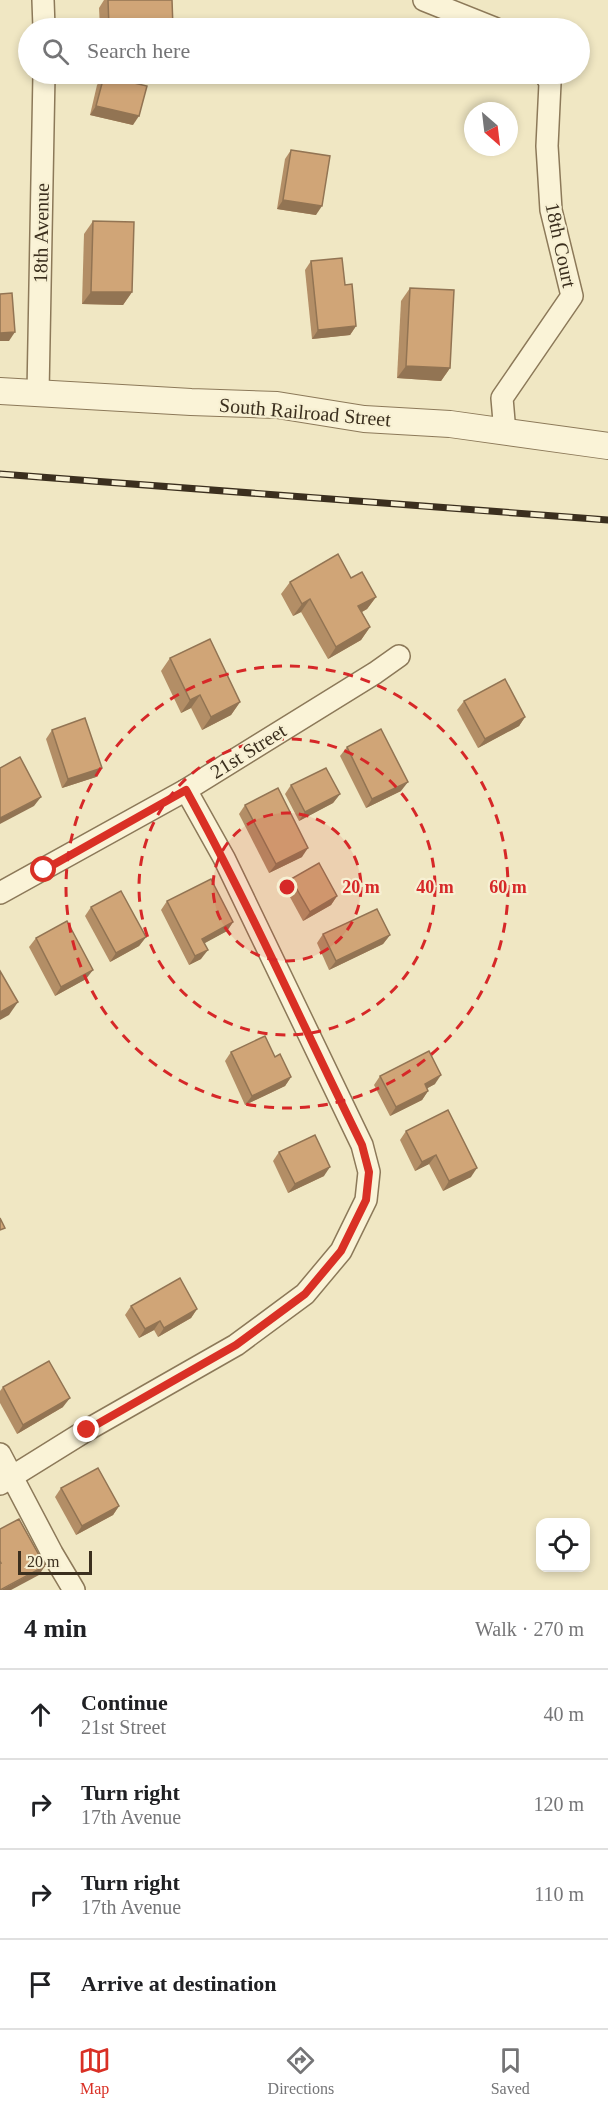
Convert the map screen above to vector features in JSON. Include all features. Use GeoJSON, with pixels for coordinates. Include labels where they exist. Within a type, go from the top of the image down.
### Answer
{"type":"FeatureCollection","features":[{"type":"Feature","properties":{"kind":"street"},"geometry":{"type":"LineString","coordinates":[[43,0],[44,18]]}},
{"type":"Feature","properties":{"kind":"street"},"geometry":{"type":"LineString","coordinates":[[424,0],[469,18]]}},
{"type":"Feature","properties":{"kind":"street","name":"18th Avenue"},"geometry":{"type":"LineString","coordinates":[[38,393],[44,84]]}},
{"type":"Feature","properties":{"kind":"street","name":"18th Court"},"geometry":{"type":"LineString","coordinates":[[505,433],[502,398],[573,296],[551,210],[547,146],[550,84]]}},
{"type":"Feature","properties":{"kind":"street","name":"South Railroad Street"},"geometry":{"type":"LineString","coordinates":[[0,391],[277,405],[364,419],[450,424],[608,446]]}},
{"type":"Feature","properties":{"kind":"street","name":"21st Street"},"geometry":{"type":"LineString","coordinates":[[0,893],[186,790],[375,674],[399,656]]}},
{"type":"Feature","properties":{"kind":"street"},"geometry":{"type":"LineString","coordinates":[[6,1480],[87,1430],[236,1345],[305,1294],[341,1251],[366,1200],[369,1172],[362,1145],[224,858],[186,790]]}},
{"type":"Feature","properties":{"kind":"street"},"geometry":{"type":"LineString","coordinates":[[0,1454],[6,1480],[74,1590]]}},
{"type":"Feature","properties":{"kind":"building"},"geometry":{"type":"Polygon","coordinates":[[[108,0],[172,0],[173,18],[109,18],[108,0]]]}},
{"type":"Feature","properties":{"kind":"building"},"geometry":{"type":"Polygon","coordinates":[[[102,84],[147,86],[139,116],[96,106],[102,84]]]}},
{"type":"Feature","properties":{"kind":"building"},"geometry":{"type":"Polygon","coordinates":[[[291,150],[330,156],[322,206],[283,200],[291,150]]]}},
{"type":"Feature","properties":{"kind":"building"},"geometry":{"type":"Polygon","coordinates":[[[93,221],[134,222],[132,292],[91,292],[93,221]]]}},
{"type":"Feature","properties":{"kind":"building"},"geometry":{"type":"Polygon","coordinates":[[[342,258],[345,285],[352,284],[356,326],[318,330],[311,261],[342,258]]]}},
{"type":"Feature","properties":{"kind":"building"},"geometry":{"type":"Polygon","coordinates":[[[410,288],[454,290],[450,368],[406,366],[410,288]]]}},
{"type":"Feature","properties":{"kind":"building"},"geometry":{"type":"Polygon","coordinates":[[[12,293],[15,332],[0,333],[0,294],[12,293]]]}},
{"type":"Feature","properties":{"kind":"building"},"geometry":{"type":"Polygon","coordinates":[[[338,554],[351,578],[362,572],[376,597],[358,606],[370,627],[336,647],[310,599],[302,604],[290,582],[338,554]]]}},
{"type":"Feature","properties":{"kind":"building"},"geometry":{"type":"Polygon","coordinates":[[[210,639],[240,702],[211,717],[200,695],[190,700],[170,658],[210,639]]]}},
{"type":"Feature","properties":{"kind":"building"},"geometry":{"type":"Polygon","coordinates":[[[505,679],[525,717],[485,739],[464,701],[505,679]]]}},
{"type":"Feature","properties":{"kind":"building"},"geometry":{"type":"Polygon","coordinates":[[[85,718],[102,768],[68,779],[52,730],[85,718]]]}},
{"type":"Feature","properties":{"kind":"building"},"geometry":{"type":"Polygon","coordinates":[[[381,729],[408,782],[372,799],[347,747],[381,729]]]}},
{"type":"Feature","properties":{"kind":"building"},"geometry":{"type":"Polygon","coordinates":[[[20,757],[41,797],[0,818],[0,768],[20,757]]]}},
{"type":"Feature","properties":{"kind":"building"},"geometry":{"type":"Polygon","coordinates":[[[326,768],[340,794],[305,812],[291,785],[326,768]]]}},
{"type":"Feature","properties":{"kind":"building"},"geometry":{"type":"Polygon","coordinates":[[[278,788],[308,848],[276,864],[245,805],[278,788]]]}},
{"type":"Feature","properties":{"kind":"building"},"geometry":{"type":"Polygon","coordinates":[[[319,863],[337,896],[310,912],[291,879],[319,863]]]}},
{"type":"Feature","properties":{"kind":"building"},"geometry":{"type":"Polygon","coordinates":[[[211,879],[233,922],[202,939],[208,950],[195,956],[167,901],[211,879]]]}},
{"type":"Feature","properties":{"kind":"building"},"geometry":{"type":"Polygon","coordinates":[[[121,891],[146,937],[116,953],[91,907],[121,891]]]}},
{"type":"Feature","properties":{"kind":"building"},"geometry":{"type":"Polygon","coordinates":[[[377,909],[390,935],[336,961],[323,934],[377,909]]]}},
{"type":"Feature","properties":{"kind":"building"},"geometry":{"type":"Polygon","coordinates":[[[67,921],[93,970],[61,987],[36,938],[67,921]]]}},
{"type":"Feature","properties":{"kind":"building"},"geometry":{"type":"Polygon","coordinates":[[[0,971],[18,1002],[0,1012],[0,971]]]}},
{"type":"Feature","properties":{"kind":"building"},"geometry":{"type":"Polygon","coordinates":[[[265,1036],[275,1057],[280,1054],[291,1077],[252,1096],[231,1052],[265,1036]]]}},
{"type":"Feature","properties":{"kind":"building"},"geometry":{"type":"Polygon","coordinates":[[[429,1051],[441,1075],[425,1084],[428,1091],[396,1107],[380,1076],[429,1051]]]}},
{"type":"Feature","properties":{"kind":"building"},"geometry":{"type":"Polygon","coordinates":[[[448,1110],[477,1168],[449,1181],[436,1155],[422,1162],[406,1131],[448,1110]]]}},
{"type":"Feature","properties":{"kind":"building"},"geometry":{"type":"Polygon","coordinates":[[[315,1135],[330,1167],[295,1184],[279,1152],[315,1135]]]}},
{"type":"Feature","properties":{"kind":"building"},"geometry":{"type":"Polygon","coordinates":[[[0,1218],[5,1228],[0,1230],[0,1218]]]}},
{"type":"Feature","properties":{"kind":"building"},"geometry":{"type":"Polygon","coordinates":[[[180,1278],[197,1309],[164,1328],[160,1321],[145,1329],[131,1306],[180,1278]]]}},
{"type":"Feature","properties":{"kind":"building"},"geometry":{"type":"Polygon","coordinates":[[[49,1361],[70,1398],[23,1425],[3,1387],[49,1361]]]}},
{"type":"Feature","properties":{"kind":"building"},"geometry":{"type":"Polygon","coordinates":[[[98,1468],[119,1506],[82,1526],[61,1488],[98,1468]]]}},
{"type":"Feature","properties":{"kind":"building"},"geometry":{"type":"Polygon","coordinates":[[[19,1519],[45,1566],[0,1590],[0,1529],[19,1519]]]}},
{"type":"Feature","properties":{"kind":"railway"},"geometry":{"type":"LineString","coordinates":[[0,474],[608,520]]}},
{"type":"Feature","properties":{"kind":"route"},"geometry":{"type":"LineString","coordinates":[[44,870],[186,790],[224,858],[288,988],[323,1067],[362,1145],[369,1172],[366,1200],[341,1251],[305,1294],[236,1345],[87,1430]]}}]}
